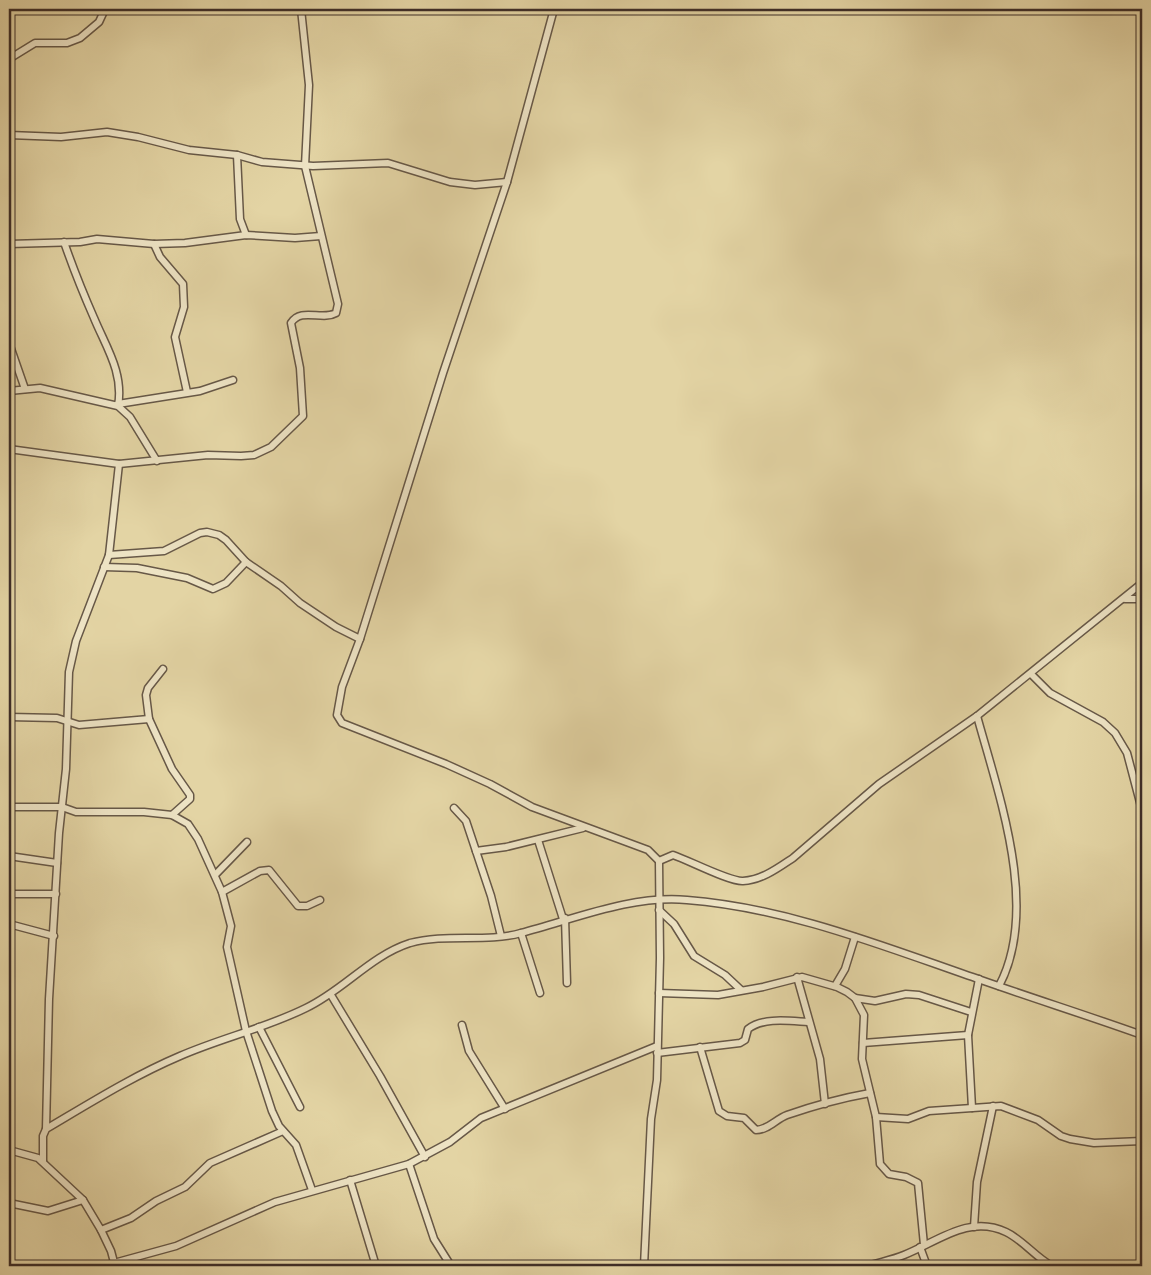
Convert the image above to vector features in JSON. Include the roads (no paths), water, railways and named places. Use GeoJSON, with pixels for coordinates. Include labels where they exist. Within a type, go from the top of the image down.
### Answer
{"type":"FeatureCollection","features":[{"type":"Feature","properties":{"kind":"street"},"geometry":{"type":"LineString","coordinates":[[9,59],[35,43],[67,43],[80,38],[99,22],[105,9]]}},
{"type":"Feature","properties":{"kind":"street"},"geometry":{"type":"LineString","coordinates":[[9,449],[119,464],[208,455],[254,455],[272,447],[302,416],[300,368],[291,323],[294,318],[305,315],[330,317],[336,313],[338,304],[305,166],[309,85],[301,9]]}},
{"type":"Feature","properties":{"kind":"street"},"geometry":{"type":"LineString","coordinates":[[554,9],[507,182],[443,373],[337,708],[337,715],[342,723],[446,764],[490,784],[527,805],[648,850],[659,861],[657,1080],[651,1119],[644,1266]]}},
{"type":"Feature","properties":{"kind":"street"},"geometry":{"type":"LineString","coordinates":[[9,135],[61,137],[107,132],[138,136],[189,150],[237,155],[262,162],[305,166],[388,163],[450,182],[475,185],[507,182]]}},
{"type":"Feature","properties":{"kind":"street"},"geometry":{"type":"LineString","coordinates":[[237,155],[240,219],[246,235]]}},
{"type":"Feature","properties":{"kind":"street"},"geometry":{"type":"LineString","coordinates":[[9,244],[97,239],[154,244],[185,243],[246,235],[296,238],[321,236]]}},
{"type":"Feature","properties":{"kind":"street"},"geometry":{"type":"LineString","coordinates":[[64,242],[91,313],[114,362],[120,382],[118,405],[130,417],[157,461]]}},
{"type":"Feature","properties":{"kind":"street"},"geometry":{"type":"LineString","coordinates":[[154,244],[160,257],[183,284],[184,308],[175,337],[187,392]]}},
{"type":"Feature","properties":{"kind":"street"},"geometry":{"type":"LineString","coordinates":[[9,343],[25,389]]}},
{"type":"Feature","properties":{"kind":"street"},"geometry":{"type":"LineString","coordinates":[[9,392],[25,389],[59,391],[118,405],[209,389],[233,380]]}},
{"type":"Feature","properties":{"kind":"street"},"geometry":{"type":"LineString","coordinates":[[43,1161],[43,1136],[46,1129],[49,999],[57,863],[66,769],[66,722],[71,657],[109,555],[119,464]]}},
{"type":"Feature","properties":{"kind":"street"},"geometry":{"type":"LineString","coordinates":[[109,555],[164,551],[190,536],[207,532],[226,540],[246,562],[282,586],[315,613],[360,639]]}},
{"type":"Feature","properties":{"kind":"street"},"geometry":{"type":"LineString","coordinates":[[104,567],[138,568],[187,578],[213,589],[226,583],[246,562]]}},
{"type":"Feature","properties":{"kind":"street"},"geometry":{"type":"LineString","coordinates":[[659,861],[673,855],[742,881],[764,876],[793,858],[886,778],[977,716],[1125,599],[1142,583]]}},
{"type":"Feature","properties":{"kind":"street"},"geometry":{"type":"LineString","coordinates":[[1125,599],[1142,599]]}},
{"type":"Feature","properties":{"kind":"street"},"geometry":{"type":"LineString","coordinates":[[162,669],[148,688],[146,695],[149,719],[178,778],[190,794],[190,799],[172,815]]}},
{"type":"Feature","properties":{"kind":"street"},"geometry":{"type":"LineString","coordinates":[[1031,674],[1050,693],[1103,722],[1115,733],[1127,753],[1142,810]]}},
{"type":"Feature","properties":{"kind":"street"},"geometry":{"type":"LineString","coordinates":[[977,716],[1003,811],[1017,876],[1011,955],[1009,967],[999,986]]}},
{"type":"Feature","properties":{"kind":"street"},"geometry":{"type":"LineString","coordinates":[[9,717],[45,717],[79,725],[149,719]]}},
{"type":"Feature","properties":{"kind":"street"},"geometry":{"type":"LineString","coordinates":[[9,807],[62,807],[76,812],[144,812],[172,815],[188,824],[194,832],[222,892],[231,926],[227,947],[246,1031],[272,1111],[283,1131],[296,1145],[312,1190]]}},
{"type":"Feature","properties":{"kind":"street"},"geometry":{"type":"LineString","coordinates":[[454,808],[466,820],[492,896],[501,936]]}},
{"type":"Feature","properties":{"kind":"street"},"geometry":{"type":"LineString","coordinates":[[476,851],[538,840],[584,827]]}},
{"type":"Feature","properties":{"kind":"street"},"geometry":{"type":"LineString","coordinates":[[538,840],[564,919],[567,983]]}},
{"type":"Feature","properties":{"kind":"street"},"geometry":{"type":"LineString","coordinates":[[215,875],[247,842]]}},
{"type":"Feature","properties":{"kind":"street"},"geometry":{"type":"LineString","coordinates":[[9,856],[57,863]]}},
{"type":"Feature","properties":{"kind":"street"},"geometry":{"type":"LineString","coordinates":[[222,892],[265,870],[275,875],[298,906],[307,906],[320,900]]}},
{"type":"Feature","properties":{"kind":"street"},"geometry":{"type":"LineString","coordinates":[[9,894],[56,894]]}},
{"type":"Feature","properties":{"kind":"street"},"geometry":{"type":"LineString","coordinates":[[46,1129],[151,1068],[306,1008],[331,995],[376,958],[410,943],[443,938],[501,936],[521,933],[564,919],[659,900],[686,900],[755,908],[826,926],[1142,1035]]}},
{"type":"Feature","properties":{"kind":"street"},"geometry":{"type":"LineString","coordinates":[[659,910],[674,924],[694,956],[725,975],[741,990]]}},
{"type":"Feature","properties":{"kind":"street"},"geometry":{"type":"LineString","coordinates":[[9,924],[54,936]]}},
{"type":"Feature","properties":{"kind":"street"},"geometry":{"type":"LineString","coordinates":[[521,933],[540,994]]}},
{"type":"Feature","properties":{"kind":"street"},"geometry":{"type":"LineString","coordinates":[[835,986],[845,969],[855,937]]}},
{"type":"Feature","properties":{"kind":"street"},"geometry":{"type":"LineString","coordinates":[[658,993],[707,996],[771,986],[797,977],[835,986],[855,998],[882,1001],[911,994],[971,1012]]}},
{"type":"Feature","properties":{"kind":"street"},"geometry":{"type":"LineString","coordinates":[[797,977],[808,1022],[820,1059],[825,1104]]}},
{"type":"Feature","properties":{"kind":"street"},"geometry":{"type":"LineString","coordinates":[[972,1108],[968,1035],[971,1012],[979,980]]}},
{"type":"Feature","properties":{"kind":"street"},"geometry":{"type":"LineString","coordinates":[[331,995],[380,1076],[425,1157]]}},
{"type":"Feature","properties":{"kind":"street"},"geometry":{"type":"LineString","coordinates":[[855,998],[864,1015],[862,1059],[876,1117],[878,1155],[883,1171],[916,1180],[919,1186],[922,1246],[927,1266]]}},
{"type":"Feature","properties":{"kind":"street"},"geometry":{"type":"LineString","coordinates":[[9,1150],[43,1161],[83,1200],[101,1230],[114,1264],[176,1246],[276,1202],[312,1190],[409,1164],[450,1142],[481,1118],[657,1050],[742,1042],[748,1029],[760,1023],[780,1021],[808,1022]]}},
{"type":"Feature","properties":{"kind":"street"},"geometry":{"type":"LineString","coordinates":[[462,1025],[469,1051],[505,1109]]}},
{"type":"Feature","properties":{"kind":"street"},"geometry":{"type":"LineString","coordinates":[[259,1027],[300,1107]]}},
{"type":"Feature","properties":{"kind":"street"},"geometry":{"type":"LineString","coordinates":[[863,1043],[968,1035]]}},
{"type":"Feature","properties":{"kind":"street"},"geometry":{"type":"LineString","coordinates":[[700,1047],[719,1112],[726,1116],[744,1118],[756,1130],[767,1127],[786,1115],[870,1093]]}},
{"type":"Feature","properties":{"kind":"street"},"geometry":{"type":"LineString","coordinates":[[974,1227],[978,1182],[993,1106]]}},
{"type":"Feature","properties":{"kind":"street"},"geometry":{"type":"LineString","coordinates":[[876,1117],[908,1119],[929,1111],[993,1106],[1011,1109],[1038,1120],[1062,1136],[1070,1139],[1094,1143],[1142,1141]]}},
{"type":"Feature","properties":{"kind":"street"},"geometry":{"type":"LineString","coordinates":[[101,1230],[131,1218],[156,1201],[184,1187],[210,1163],[283,1131]]}},
{"type":"Feature","properties":{"kind":"street"},"geometry":{"type":"LineString","coordinates":[[409,1164],[434,1239],[451,1266]]}},
{"type":"Feature","properties":{"kind":"street"},"geometry":{"type":"LineString","coordinates":[[350,1180],[376,1266]]}},
{"type":"Feature","properties":{"kind":"street"},"geometry":{"type":"LineString","coordinates":[[9,1203],[48,1211],[83,1200]]}},
{"type":"Feature","properties":{"kind":"street"},"geometry":{"type":"LineString","coordinates":[[868,1266],[922,1246],[947,1232],[974,1227],[992,1228],[1007,1232],[1052,1266]]}},
{"type":"Feature","properties":{"kind":"street"},"geometry":{"type":"LineString","coordinates":[[1138,1266],[1142,1265]]}}]}
